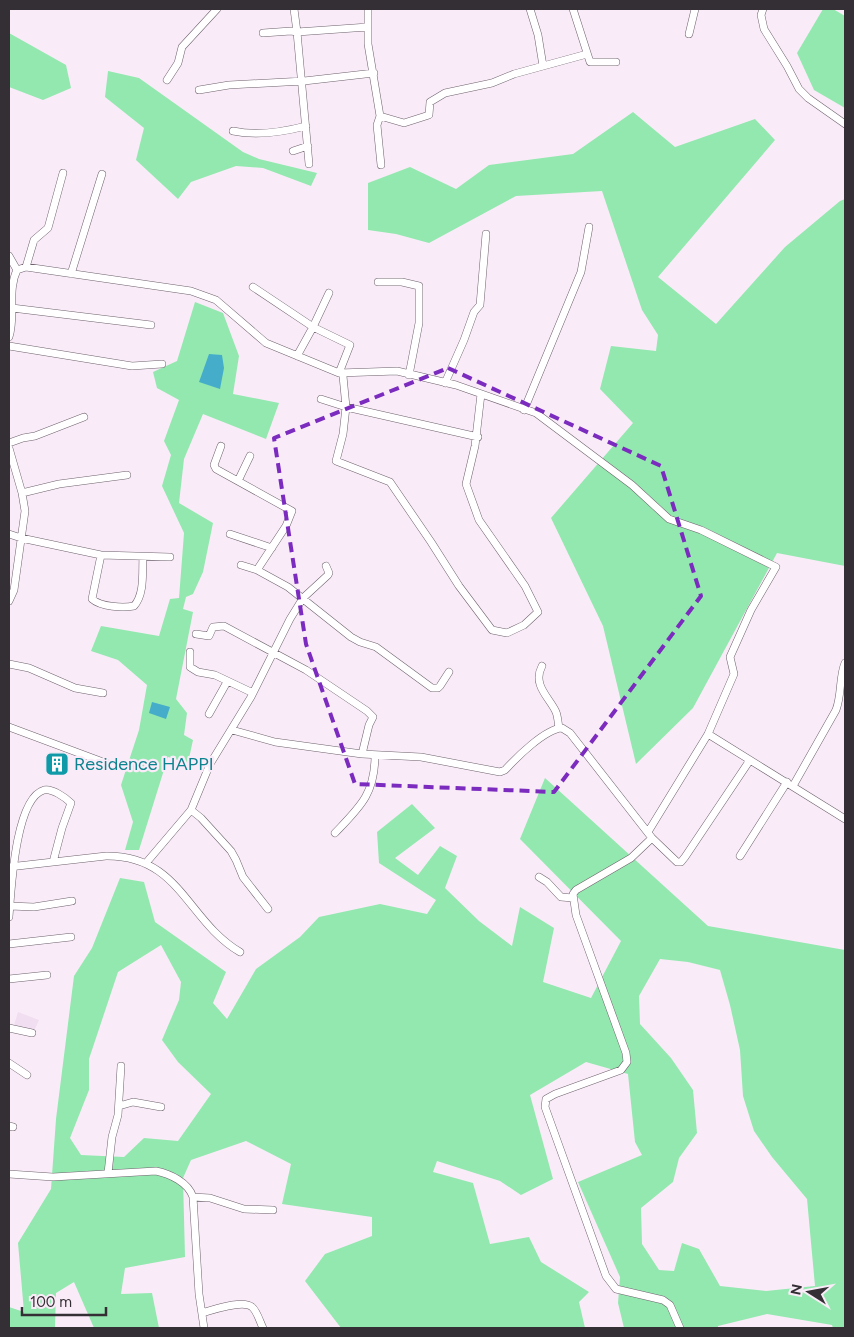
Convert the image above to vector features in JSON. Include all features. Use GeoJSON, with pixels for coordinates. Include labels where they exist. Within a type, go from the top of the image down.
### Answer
{"type":"FeatureCollection","features":[{"type":"Feature","properties":{"kind":"street"},"geometry":{"type":"LineString","coordinates":[[167,80],[178,63],[182,47],[217,9]]}},
{"type":"Feature","properties":{"kind":"street"},"geometry":{"type":"LineString","coordinates":[[294,9],[309,164]]}},
{"type":"Feature","properties":{"kind":"street"},"geometry":{"type":"LineString","coordinates":[[368,9],[368,44],[380,116],[377,125],[381,165]]}},
{"type":"Feature","properties":{"kind":"street"},"geometry":{"type":"LineString","coordinates":[[530,9],[538,35],[543,66]]}},
{"type":"Feature","properties":{"kind":"street"},"geometry":{"type":"LineString","coordinates":[[574,9],[589,60],[592,63],[616,62]]}},
{"type":"Feature","properties":{"kind":"street"},"geometry":{"type":"LineString","coordinates":[[689,34],[696,9]]}},
{"type":"Feature","properties":{"kind":"street"},"geometry":{"type":"LineString","coordinates":[[763,9],[761,15],[764,29],[800,89],[808,98],[845,124]]}},
{"type":"Feature","properties":{"kind":"street"},"geometry":{"type":"LineString","coordinates":[[263,33],[368,27]]}},
{"type":"Feature","properties":{"kind":"street"},"geometry":{"type":"LineString","coordinates":[[380,116],[404,123],[429,115],[430,102],[445,93],[492,83],[514,74],[587,54]]}},
{"type":"Feature","properties":{"kind":"street"},"geometry":{"type":"LineString","coordinates":[[199,90],[229,85],[302,82],[373,73]]}},
{"type":"Feature","properties":{"kind":"street"},"geometry":{"type":"LineString","coordinates":[[233,132],[244,134],[290,130],[306,126]]}},
{"type":"Feature","properties":{"kind":"street"},"geometry":{"type":"LineString","coordinates":[[293,151],[308,146]]}},
{"type":"Feature","properties":{"kind":"street"},"geometry":{"type":"LineString","coordinates":[[26,268],[34,240],[48,228],[63,173]]}},
{"type":"Feature","properties":{"kind":"street"},"geometry":{"type":"LineString","coordinates":[[71,274],[102,174]]}},
{"type":"Feature","properties":{"kind":"street"},"geometry":{"type":"LineString","coordinates":[[524,409],[581,272],[589,227]]}},
{"type":"Feature","properties":{"kind":"street"},"geometry":{"type":"LineString","coordinates":[[445,382],[474,312],[480,305],[486,234]]}},
{"type":"Feature","properties":{"kind":"street"},"geometry":{"type":"LineString","coordinates":[[9,256],[17,270],[14,279],[11,305],[12,325],[9,336]]}},
{"type":"Feature","properties":{"kind":"street"},"geometry":{"type":"LineString","coordinates":[[17,270],[26,268],[191,291],[216,300],[266,343],[341,374],[397,371],[445,382],[536,413],[632,485],[669,519],[701,530],[776,567],[751,610],[730,657],[734,674],[708,734],[650,835],[631,858],[576,890],[573,898],[576,915],[626,1053],[627,1062],[621,1070],[546,1099],[545,1107],[610,1283],[616,1289],[624,1292],[663,1300],[670,1305],[680,1328]]}},
{"type":"Feature","properties":{"kind":"street"},"geometry":{"type":"LineString","coordinates":[[378,282],[402,282],[419,286],[419,323],[409,375]]}},
{"type":"Feature","properties":{"kind":"street"},"geometry":{"type":"LineString","coordinates":[[253,287],[314,327],[350,345],[341,374],[346,407],[343,434],[336,461],[390,482],[459,586],[492,630],[507,633],[524,625],[538,612],[525,586],[479,520],[466,484],[477,437],[481,394]]}},
{"type":"Feature","properties":{"kind":"street"},"geometry":{"type":"LineString","coordinates":[[297,356],[314,327],[329,293]]}},
{"type":"Feature","properties":{"kind":"street"},"geometry":{"type":"LineString","coordinates":[[11,305],[151,325]]}},
{"type":"Feature","properties":{"kind":"street"},"geometry":{"type":"LineString","coordinates":[[9,346],[132,366],[162,364]]}},
{"type":"Feature","properties":{"kind":"street"},"geometry":{"type":"LineString","coordinates":[[321,399],[346,407],[477,437]]}},
{"type":"Feature","properties":{"kind":"street"},"geometry":{"type":"LineString","coordinates":[[9,443],[35,436],[84,417]]}},
{"type":"Feature","properties":{"kind":"street"},"geometry":{"type":"LineString","coordinates":[[221,446],[214,467],[292,511],[286,526],[257,570]]}},
{"type":"Feature","properties":{"kind":"street"},"geometry":{"type":"LineString","coordinates":[[9,448],[22,493],[25,511],[22,538],[9,601]]}},
{"type":"Feature","properties":{"kind":"street"},"geometry":{"type":"LineString","coordinates":[[238,482],[250,456]]}},
{"type":"Feature","properties":{"kind":"street"},"geometry":{"type":"LineString","coordinates":[[22,493],[59,484],[126,475]]}},
{"type":"Feature","properties":{"kind":"street"},"geometry":{"type":"LineString","coordinates":[[9,534],[101,556],[170,557]]}},
{"type":"Feature","properties":{"kind":"street"},"geometry":{"type":"LineString","coordinates":[[230,534],[272,548]]}},
{"type":"Feature","properties":{"kind":"street"},"geometry":{"type":"LineString","coordinates":[[101,556],[92,599],[98,603],[126,607],[134,606],[139,598],[143,557]]}},
{"type":"Feature","properties":{"kind":"street"},"geometry":{"type":"LineString","coordinates":[[241,565],[257,570],[288,587],[351,637],[376,647],[432,688],[438,688],[449,672]]}},
{"type":"Feature","properties":{"kind":"street"},"geometry":{"type":"LineString","coordinates":[[146,863],[191,810],[210,764],[254,693],[303,598],[326,578],[329,573],[326,566]]}},
{"type":"Feature","properties":{"kind":"street"},"geometry":{"type":"LineString","coordinates":[[196,634],[209,636],[212,627],[224,626],[274,651],[306,670],[372,715],[362,754]]}},
{"type":"Feature","properties":{"kind":"street"},"geometry":{"type":"LineString","coordinates":[[190,652],[190,667],[198,672],[211,674],[254,693]]}},
{"type":"Feature","properties":{"kind":"street"},"geometry":{"type":"LineString","coordinates":[[740,856],[790,784],[836,710],[845,663]]}},
{"type":"Feature","properties":{"kind":"street"},"geometry":{"type":"LineString","coordinates":[[9,664],[30,668],[75,688],[103,693]]}},
{"type":"Feature","properties":{"kind":"street"},"geometry":{"type":"LineString","coordinates":[[542,666],[539,678],[547,700],[556,712],[558,728]]}},
{"type":"Feature","properties":{"kind":"street"},"geometry":{"type":"LineString","coordinates":[[209,714],[227,682]]}},
{"type":"Feature","properties":{"kind":"street"},"geometry":{"type":"LineString","coordinates":[[9,728],[111,765]]}},
{"type":"Feature","properties":{"kind":"street"},"geometry":{"type":"LineString","coordinates":[[232,730],[275,742],[362,754],[420,757],[502,772],[531,746],[558,728],[562,728],[570,733],[650,835],[677,862],[681,862],[750,760]]}},
{"type":"Feature","properties":{"kind":"street"},"geometry":{"type":"LineString","coordinates":[[708,734],[845,819]]}},
{"type":"Feature","properties":{"kind":"street"},"geometry":{"type":"LineString","coordinates":[[335,833],[356,810],[371,789],[375,755]]}},
{"type":"Feature","properties":{"kind":"street"},"geometry":{"type":"LineString","coordinates":[[9,917],[11,866],[22,817],[38,794],[46,790],[52,791],[71,804],[52,862]]}},
{"type":"Feature","properties":{"kind":"street"},"geometry":{"type":"LineString","coordinates":[[191,810],[201,818],[230,851],[243,877],[268,909]]}},
{"type":"Feature","properties":{"kind":"street"},"geometry":{"type":"LineString","coordinates":[[11,866],[118,856],[130,857],[146,863],[168,877],[210,927],[240,952]]}},
{"type":"Feature","properties":{"kind":"street"},"geometry":{"type":"LineString","coordinates":[[539,877],[547,882],[561,897],[573,898]]}},
{"type":"Feature","properties":{"kind":"street"},"geometry":{"type":"LineString","coordinates":[[10,906],[34,907],[72,901]]}},
{"type":"Feature","properties":{"kind":"street"},"geometry":{"type":"LineString","coordinates":[[9,944],[71,937]]}},
{"type":"Feature","properties":{"kind":"street"},"geometry":{"type":"LineString","coordinates":[[9,979],[46,975]]}},
{"type":"Feature","properties":{"kind":"street"},"geometry":{"type":"LineString","coordinates":[[9,1028],[32,1033]]}},
{"type":"Feature","properties":{"kind":"street"},"geometry":{"type":"LineString","coordinates":[[9,1063],[27,1075]]}},
{"type":"Feature","properties":{"kind":"street"},"geometry":{"type":"LineString","coordinates":[[108,1173],[112,1137],[118,1115],[121,1066]]}},
{"type":"Feature","properties":{"kind":"street"},"geometry":{"type":"LineString","coordinates":[[118,1106],[133,1102],[161,1107]]}},
{"type":"Feature","properties":{"kind":"street"},"geometry":{"type":"LineString","coordinates":[[9,1174],[53,1177],[149,1170],[166,1173],[184,1184],[193,1196],[198,1284],[204,1328]]}},
{"type":"Feature","properties":{"kind":"street"},"geometry":{"type":"LineString","coordinates":[[193,1196],[210,1198],[244,1209],[273,1210]]}},
{"type":"Feature","properties":{"kind":"street"},"geometry":{"type":"LineString","coordinates":[[202,1313],[245,1304],[254,1309],[263,1328]]}},
{"type":"Feature","properties":{"kind":"highlighted area"},"geometry":{"type":"Polygon","coordinates":[[[448,368],[661,466],[701,596],[554,792],[355,784],[306,644],[274,438],[448,368]]]}},
{"type":"Feature","properties":{"kind":"shaded area"},"geometry":{"type":"Polygon","coordinates":[[[18,1012],[39,1020],[34,1031],[14,1025],[18,1012]]]}},
{"type":"Feature","properties":{"kind":"green space"},"geometry":{"type":"Polygon","coordinates":[[[823,9],[833,9],[845,16],[845,108],[814,90],[797,53],[823,9]]]}},
{"type":"Feature","properties":{"kind":"green space"},"geometry":{"type":"Polygon","coordinates":[[[9,33],[66,65],[71,88],[43,100],[9,87],[9,33]]]}},
{"type":"Feature","properties":{"kind":"green space"},"geometry":{"type":"Polygon","coordinates":[[[108,71],[139,78],[243,152],[259,159],[317,173],[311,186],[263,168],[236,166],[191,182],[178,199],[136,160],[144,128],[105,97],[108,71]]]}},
{"type":"Feature","properties":{"kind":"green space"},"geometry":{"type":"Polygon","coordinates":[[[633,112],[675,147],[755,119],[775,140],[658,277],[716,324],[785,247],[840,201],[845,199],[845,566],[777,553],[693,708],[636,764],[603,626],[551,518],[633,423],[600,389],[611,346],[656,351],[658,335],[642,310],[602,191],[516,196],[429,243],[396,234],[368,230],[368,183],[410,167],[456,189],[489,165],[573,154],[633,112]]]}},
{"type":"Feature","properties":{"kind":"green space"},"geometry":{"type":"Polygon","coordinates":[[[195,302],[223,313],[239,356],[233,394],[279,403],[266,439],[203,414],[184,459],[179,503],[213,523],[203,572],[193,594],[186,597],[183,609],[193,612],[176,699],[187,713],[184,735],[193,740],[188,763],[168,757],[139,850],[125,850],[133,822],[121,785],[139,730],[147,685],[118,660],[91,651],[101,626],[159,636],[170,599],[179,598],[184,533],[162,486],[171,455],[164,441],[179,400],[157,388],[153,372],[177,361],[195,302]]]}},
{"type":"Feature","properties":{"kind":"green space"},"geometry":{"type":"Polygon","coordinates":[[[545,778],[708,926],[845,950],[845,1328],[833,1328],[832,1325],[767,1314],[718,1326],[718,1328],[624,1328],[618,1303],[620,1277],[578,1182],[642,1155],[635,1142],[628,1074],[586,1062],[530,1095],[553,1179],[521,1195],[500,1181],[437,1161],[433,1172],[473,1183],[490,1244],[529,1237],[541,1262],[589,1292],[579,1302],[585,1328],[341,1328],[305,1281],[325,1254],[372,1236],[372,1217],[282,1204],[291,1164],[246,1141],[191,1160],[183,1178],[185,1257],[125,1268],[121,1294],[152,1293],[159,1328],[94,1328],[74,1282],[56,1293],[55,1327],[9,1328],[9,1307],[24,1312],[18,1243],[51,1189],[56,1119],[74,976],[92,948],[120,878],[144,882],[155,922],[226,972],[213,1003],[227,1019],[256,969],[300,937],[319,917],[380,904],[427,914],[436,900],[379,863],[377,832],[412,804],[435,828],[395,858],[418,875],[440,846],[457,856],[445,888],[479,921],[512,946],[520,907],[554,928],[543,982],[591,998],[621,941],[520,839],[545,778]],[[161,945],[118,972],[89,1059],[89,1090],[70,1138],[81,1155],[124,1157],[144,1138],[178,1141],[211,1094],[178,1062],[162,1040],[179,1000],[181,982],[161,945]],[[660,959],[639,996],[640,1024],[671,1058],[693,1090],[697,1133],[679,1158],[673,1182],[641,1208],[642,1244],[659,1270],[674,1271],[682,1243],[699,1249],[720,1286],[766,1291],[815,1286],[807,1199],[772,1157],[754,1131],[743,1096],[740,1050],[720,970],[688,962],[660,959]]]}},
{"type":"Feature","properties":{"kind":"water"},"geometry":{"type":"Polygon","coordinates":[[[209,354],[222,355],[224,368],[220,389],[199,382],[209,354]]]}},
{"type":"Feature","properties":{"kind":"water"},"geometry":{"type":"Polygon","coordinates":[[[152,702],[170,707],[166,719],[149,713],[152,702]]]}},
{"type":"Feature","properties":{"kind":"place","name":"Residence HAPPI"},"geometry":{"type":"Point","coordinates":[57,764]}}]}
